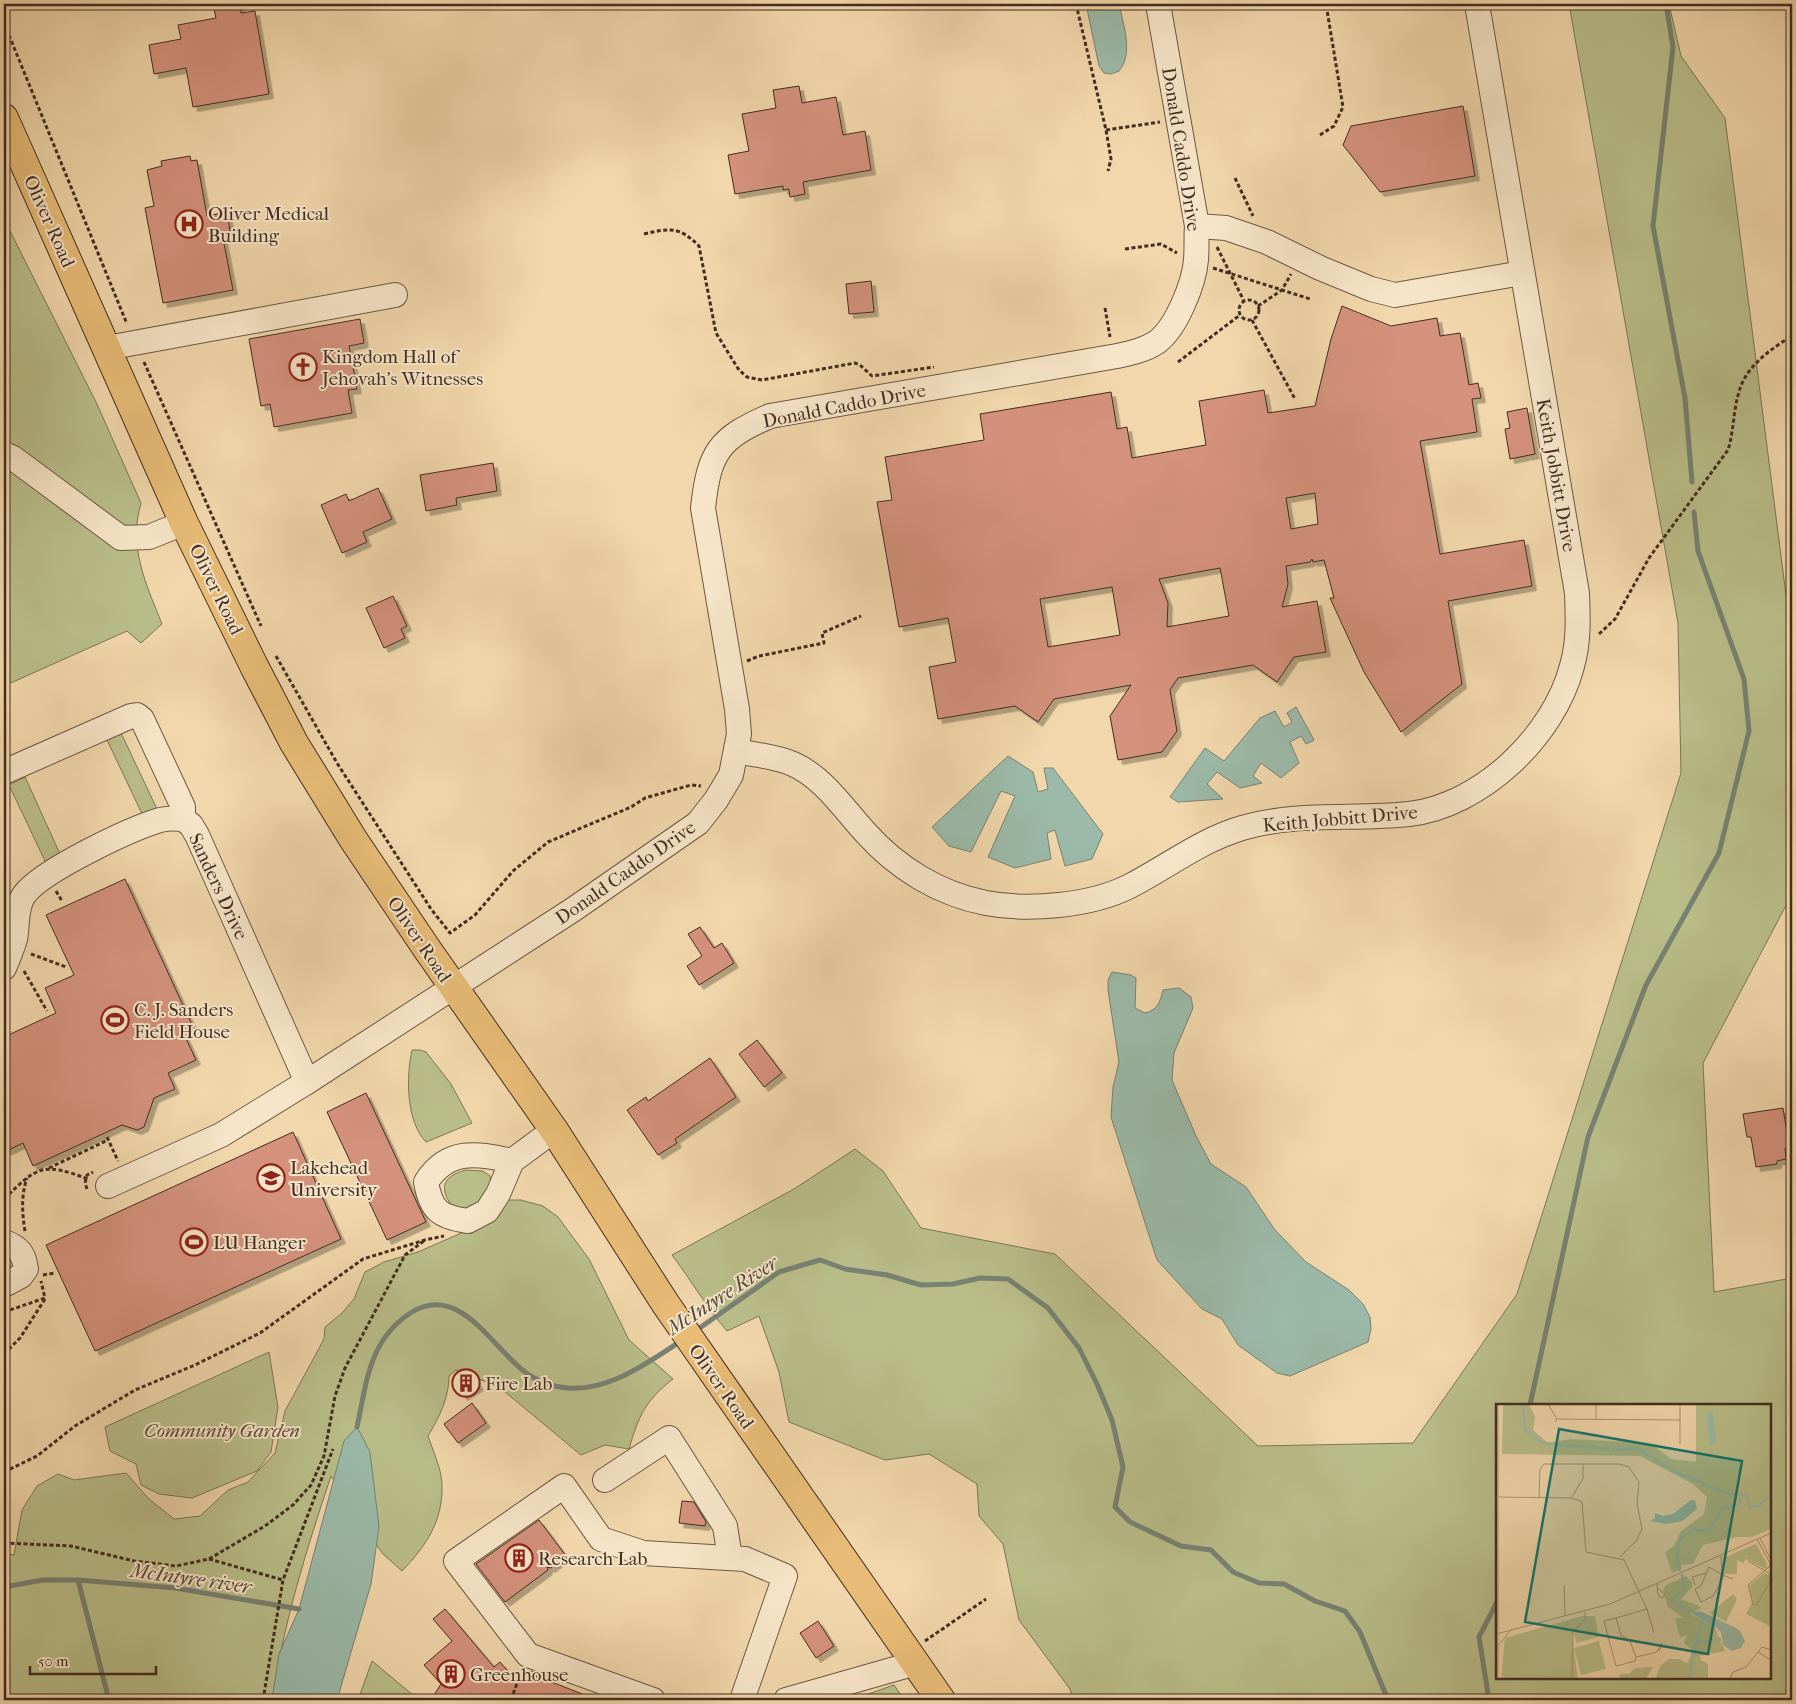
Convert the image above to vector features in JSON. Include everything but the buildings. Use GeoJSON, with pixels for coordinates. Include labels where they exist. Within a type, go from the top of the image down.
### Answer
{"type":"FeatureCollection","features":[{"type":"Feature","properties":{"kind":"main road","name":"Oliver Road"},"geometry":{"type":"LineString","coordinates":[[4,118],[184,523],[294,743],[354,839],[453,987],[554,1130],[665,1303],[941,1700]]}},
{"type":"Feature","properties":{"kind":"street","name":"Donald Caddo Drive"},"geometry":{"type":"LineString","coordinates":[[453,987],[574,909],[698,823],[716,800],[731,775],[739,734],[737,709],[703,508],[706,480],[711,463],[724,443],[741,428],[770,416],[1114,357],[1144,349],[1158,342],[1171,327],[1185,300],[1196,262],[1202,226],[1178,119],[1158,4]]}},
{"type":"Feature","properties":{"kind":"street","name":"Keith Jobbitt Drive"},"geometry":{"type":"LineString","coordinates":[[736,751],[794,764],[825,787],[880,847],[909,872],[941,889],[985,903],[1024,907],[1098,897],[1129,886],[1206,841],[1242,828],[1279,819],[1363,818],[1427,811],[1443,806],[1479,788],[1506,769],[1524,751],[1550,716],[1572,668],[1578,632],[1578,593],[1476,4]]}},
{"type":"Feature","properties":{"kind":"street"},"geometry":{"type":"LineString","coordinates":[[1202,226],[1226,228],[1266,242],[1371,289],[1395,295],[1522,273]]}},
{"type":"Feature","properties":{"kind":"street"},"geometry":{"type":"LineString","coordinates":[[107,348],[395,295]]}},
{"type":"Feature","properties":{"kind":"street"},"geometry":{"type":"LineString","coordinates":[[4,454],[13,458],[121,538],[149,536],[184,523]]}},
{"type":"Feature","properties":{"kind":"street"},"geometry":{"type":"LineString","coordinates":[[4,772],[137,715],[142,719],[183,807],[183,819]]}},
{"type":"Feature","properties":{"kind":"street","name":"Sanders Drive"},"geometry":{"type":"LineString","coordinates":[[19,953],[18,906],[25,894],[34,885],[123,835],[160,820],[171,818],[183,819],[191,825],[197,835],[307,1082]]}},
{"type":"Feature","properties":{"kind":"street"},"geometry":{"type":"LineString","coordinates":[[108,1173],[221,1135],[419,1011],[453,987]]}},
{"type":"Feature","properties":{"kind":"street"},"geometry":{"type":"LineString","coordinates":[[512,1161],[487,1156],[465,1155],[449,1159],[434,1169],[426,1182],[429,1199],[438,1213],[468,1221],[487,1211],[498,1194],[512,1161],[554,1130]]}},
{"type":"Feature","properties":{"kind":"street"},"geometry":{"type":"LineString","coordinates":[[4,1242],[22,1252],[26,1269],[21,1276],[4,1285]]}},
{"type":"Feature","properties":{"kind":"street"},"geometry":{"type":"LineString","coordinates":[[604,1480],[669,1438],[725,1526],[730,1558]]}},
{"type":"Feature","properties":{"kind":"street"},"geometry":{"type":"LineString","coordinates":[[654,1700],[528,1655],[456,1561],[564,1486],[601,1539],[643,1553],[745,1558],[785,1576],[742,1700]]}},
{"type":"Feature","properties":{"kind":"street"},"geometry":{"type":"LineString","coordinates":[[786,1700],[912,1658]]}},
{"type":"Feature","properties":{"kind":"path"},"geometry":{"type":"LineString","coordinates":[[1076,4],[1106,130],[1111,159],[1108,171]]}},
{"type":"Feature","properties":{"kind":"path"},"geometry":{"type":"LineString","coordinates":[[1320,135],[1334,126],[1343,107],[1326,4]]}},
{"type":"Feature","properties":{"kind":"path"},"geometry":{"type":"LineString","coordinates":[[4,24],[135,343],[265,635]]}},
{"type":"Feature","properties":{"kind":"path"},"geometry":{"type":"LineString","coordinates":[[1106,130],[1178,119]]}},
{"type":"Feature","properties":{"kind":"path"},"geometry":{"type":"LineString","coordinates":[[1235,178],[1255,220]]}},
{"type":"Feature","properties":{"kind":"path"},"geometry":{"type":"LineString","coordinates":[[1202,226],[1244,300]]}},
{"type":"Feature","properties":{"kind":"path"},"geometry":{"type":"LineString","coordinates":[[644,234],[670,228],[682,232],[699,246],[716,333],[740,370],[748,377],[762,380],[855,363],[872,376],[930,366],[936,367],[957,384]]}},
{"type":"Feature","properties":{"kind":"path"},"geometry":{"type":"LineString","coordinates":[[1126,249],[1161,244],[1196,262],[1310,299]]}},
{"type":"Feature","properties":{"kind":"path"},"geometry":{"type":"LineString","coordinates":[[1258,306],[1282,290],[1299,258]]}},
{"type":"Feature","properties":{"kind":"path"},"geometry":{"type":"LineString","coordinates":[[1244,300],[1250,300],[1258,306],[1259,312],[1252,320],[1246,320],[1240,316],[1238,309],[1244,300]]}},
{"type":"Feature","properties":{"kind":"path"},"geometry":{"type":"LineString","coordinates":[[1105,308],[1114,357]]}},
{"type":"Feature","properties":{"kind":"path"},"geometry":{"type":"LineString","coordinates":[[1178,362],[1240,316]]}},
{"type":"Feature","properties":{"kind":"path"},"geometry":{"type":"LineString","coordinates":[[1252,320],[1295,399]]}},
{"type":"Feature","properties":{"kind":"path"},"geometry":{"type":"LineString","coordinates":[[1597,642],[1599,632],[1615,619],[1649,558],[1728,450],[1734,431],[1739,390],[1750,370],[1777,346],[1792,336]]}},
{"type":"Feature","properties":{"kind":"path"},"geometry":{"type":"LineString","coordinates":[[740,664],[759,656],[824,643],[822,633],[861,616]]}},
{"type":"Feature","properties":{"kind":"path"},"geometry":{"type":"LineString","coordinates":[[274,652],[337,763],[431,909],[450,933],[475,914],[513,871],[548,842],[631,807],[645,798],[691,785],[701,786]]}},
{"type":"Feature","properties":{"kind":"path"},"geometry":{"type":"LineString","coordinates":[[19,953],[66,967]]}},
{"type":"Feature","properties":{"kind":"path"},"geometry":{"type":"LineString","coordinates":[[19,953],[24,972],[47,1011]]}},
{"type":"Feature","properties":{"kind":"path"},"geometry":{"type":"LineString","coordinates":[[4,1199],[35,1172],[48,1168],[108,1138],[108,1173],[48,1168]]}},
{"type":"Feature","properties":{"kind":"path"},"geometry":{"type":"LineString","coordinates":[[26,1233],[23,1189],[27,1177]]}},
{"type":"Feature","properties":{"kind":"path"},"geometry":{"type":"LineString","coordinates":[[4,1472],[37,1456],[75,1426],[134,1390],[196,1365],[260,1333],[363,1259],[425,1240],[446,1236],[468,1221]]}},
{"type":"Feature","properties":{"kind":"path"},"geometry":{"type":"LineString","coordinates":[[4,1542],[71,1546],[134,1561],[176,1566],[209,1558],[265,1526],[293,1505],[311,1485],[324,1456],[335,1396],[345,1368],[405,1256],[425,1240]]}},
{"type":"Feature","properties":{"kind":"path"},"geometry":{"type":"LineString","coordinates":[[39,1276],[55,1273]]}},
{"type":"Feature","properties":{"kind":"path"},"geometry":{"type":"LineString","coordinates":[[4,1354],[20,1338],[45,1298]]}},
{"type":"Feature","properties":{"kind":"path"},"geometry":{"type":"LineString","coordinates":[[263,1700],[283,1580],[333,1449]]}},
{"type":"Feature","properties":{"kind":"path"},"geometry":{"type":"LineString","coordinates":[[209,1558],[283,1580]]}},
{"type":"Feature","properties":{"kind":"path"},"geometry":{"type":"LineString","coordinates":[[912,1658],[986,1599]]}},
{"type":"Feature","properties":{"kind":"path"},"geometry":{"type":"LineString","coordinates":[[511,1700],[528,1655]]}},
{"type":"Feature","properties":{"kind":"green space"},"geometry":{"type":"Polygon","coordinates":[[[1569,4],[1669,4],[1681,56],[1725,118],[1792,642],[1792,894],[1703,1063],[1714,1292],[1792,1278],[1792,1700],[1073,1700],[1070,1689],[1019,1620],[1003,1544],[979,1516],[977,1484],[929,1454],[885,1460],[789,1422],[779,1372],[759,1316],[727,1331],[672,1255],[794,1189],[855,1149],[883,1171],[921,1228],[1055,1254],[1258,1446],[1413,1443],[1517,1294],[1681,773],[1678,623],[1569,4]]]}},
{"type":"Feature","properties":{"kind":"green space"},"geometry":{"type":"Polygon","coordinates":[[[4,219],[96,402],[141,503],[138,519],[138,550],[145,580],[162,624],[141,643],[127,631],[4,686],[4,219]]]}},
{"type":"Feature","properties":{"kind":"green space"},"geometry":{"type":"Polygon","coordinates":[[[121,733],[157,809],[143,816],[107,740],[121,733]]]}},
{"type":"Feature","properties":{"kind":"green space"},"geometry":{"type":"Polygon","coordinates":[[[25,777],[60,854],[45,861],[9,785],[25,777]]]}},
{"type":"Feature","properties":{"kind":"green space"},"geometry":{"type":"Polygon","coordinates":[[[412,1050],[426,1052],[451,1084],[472,1123],[426,1142],[419,1133],[415,1123],[409,1099],[409,1073],[412,1050]]]}},
{"type":"Feature","properties":{"kind":"green space"},"geometry":{"type":"Polygon","coordinates":[[[466,1170],[483,1171],[490,1176],[492,1187],[487,1196],[467,1212],[455,1210],[446,1196],[445,1190],[447,1180],[451,1176],[466,1170]]]}},
{"type":"Feature","properties":{"kind":"green space"},"geometry":{"type":"Polygon","coordinates":[[[508,1200],[521,1200],[543,1206],[558,1217],[589,1259],[629,1340],[673,1379],[649,1402],[636,1427],[629,1449],[605,1445],[581,1455],[499,1387],[456,1370],[449,1376],[443,1408],[428,1436],[442,1479],[440,1510],[431,1532],[419,1552],[402,1571],[382,1553],[331,1476],[289,1614],[272,1700],[4,1700],[4,1553],[14,1555],[22,1510],[37,1486],[58,1474],[74,1480],[126,1473],[149,1499],[174,1519],[200,1516],[228,1490],[248,1482],[275,1453],[285,1411],[324,1339],[325,1327],[342,1313],[354,1299],[365,1272],[384,1262],[418,1252],[498,1217],[508,1200]]]}},
{"type":"Feature","properties":{"kind":"green space"},"geometry":{"type":"Polygon","coordinates":[[[4,1249],[16,1266],[4,1275],[4,1249]]]}},
{"type":"Feature","properties":{"kind":"green space","name":"Community Garden"},"geometry":{"type":"Polygon","coordinates":[[[269,1352],[278,1407],[271,1452],[257,1471],[192,1498],[159,1494],[141,1485],[136,1464],[110,1451],[105,1427],[269,1352]]]}},
{"type":"Feature","properties":{"kind":"green space"},"geometry":{"type":"Polygon","coordinates":[[[372,1661],[419,1700],[358,1700],[372,1661]]]}},
{"type":"Feature","properties":{"kind":"green space"},"geometry":{"type":"Polygon","coordinates":[[[894,1685],[904,1700],[851,1700],[894,1685]]]}},
{"type":"Feature","properties":{"kind":"shaded area"},"geometry":{"type":"Polygon","coordinates":[[[1086,4],[1119,4],[1127,47],[1126,56],[1119,71],[1111,74],[1104,73],[1099,66],[1086,4]]]}},
{"type":"Feature","properties":{"kind":"shaded area"},"geometry":{"type":"Polygon","coordinates":[[[1296,707],[1314,740],[1306,744],[1301,736],[1290,742],[1299,763],[1281,778],[1261,763],[1253,776],[1262,783],[1240,788],[1217,772],[1207,784],[1223,799],[1178,802],[1170,797],[1205,748],[1224,761],[1260,718],[1275,711],[1284,727],[1292,722],[1287,713],[1296,707]]]}},
{"type":"Feature","properties":{"kind":"shaded area"},"geometry":{"type":"Polygon","coordinates":[[[1008,756],[1033,772],[1038,792],[1048,789],[1044,768],[1053,768],[1103,834],[1092,859],[1065,866],[1055,830],[1047,833],[1051,859],[1015,868],[988,857],[1015,796],[1001,791],[971,852],[949,846],[932,827],[1008,756]]]}},
{"type":"Feature","properties":{"kind":"shaded area"},"geometry":{"type":"Polygon","coordinates":[[[1112,972],[1131,975],[1136,978],[1135,1008],[1145,1013],[1153,1010],[1158,1005],[1163,990],[1179,988],[1191,997],[1193,1008],[1174,1053],[1172,1080],[1196,1136],[1211,1164],[1246,1187],[1275,1230],[1306,1262],[1349,1290],[1363,1304],[1370,1317],[1371,1329],[1368,1342],[1290,1376],[1277,1373],[1238,1345],[1222,1319],[1202,1309],[1157,1260],[1111,1117],[1113,1087],[1119,1062],[1108,990],[1108,980],[1112,972]]]}},
{"type":"Feature","properties":{"kind":"shaded area"},"geometry":{"type":"Polygon","coordinates":[[[357,1427],[370,1452],[379,1527],[371,1584],[337,1700],[272,1700],[279,1654],[299,1609],[344,1441],[357,1427]]]}},
{"type":"Feature","properties":{"kind":"waterway"},"geometry":{"type":"LineString","coordinates":[[1666,4],[1673,47],[1653,226],[1685,398],[1692,482]]}},
{"type":"Feature","properties":{"kind":"waterway"},"geometry":{"type":"LineString","coordinates":[[1530,1404],[1588,1137],[1646,985],[1719,853],[1749,731],[1744,679],[1698,551],[1694,512]]}},
{"type":"Feature","properties":{"kind":"waterway","name":"McIntyre River"},"geometry":{"type":"LineString","coordinates":[[694,1332],[779,1272],[820,1260],[845,1269],[887,1275],[921,1285],[953,1284],[980,1278],[1008,1279],[1048,1308],[1079,1348],[1097,1384],[1112,1420],[1123,1467],[1115,1507],[1130,1522],[1181,1546],[1211,1550],[1233,1572],[1259,1583],[1284,1584],[1315,1601],[1345,1611],[1360,1632],[1388,1700]]}},
{"type":"Feature","properties":{"kind":"waterway","name":"McIntyre River"},"geometry":{"type":"LineString","coordinates":[[357,1427],[367,1378],[378,1348],[398,1323],[412,1312],[431,1305],[448,1307],[465,1315],[480,1327],[523,1371],[540,1381],[560,1387],[593,1386],[624,1376],[681,1341]]}},
{"type":"Feature","properties":{"kind":"waterway","name":"McIntyre River"},"geometry":{"type":"LineString","coordinates":[[4,1587],[43,1580],[78,1580],[109,1700]]}},
{"type":"Feature","properties":{"kind":"waterway","name":"McIntyre river"},"geometry":{"type":"LineString","coordinates":[[78,1580],[175,1588],[299,1609]]}},
{"type":"Feature","properties":{"kind":"waterway"},"geometry":{"type":"LineString","coordinates":[[1489,1700],[1479,1637],[1496,1604]]}},
{"type":"Feature","properties":{"kind":"place","name":"Oliver Medical Building"},"geometry":{"type":"Point","coordinates":[189,224]}},
{"type":"Feature","properties":{"kind":"place","name":"Kingdom Hall of Jehovah's Witnesses"},"geometry":{"type":"Point","coordinates":[303,367]}},
{"type":"Feature","properties":{"kind":"place","name":"C. J. Sanders Field House"},"geometry":{"type":"Point","coordinates":[115,1020]}},
{"type":"Feature","properties":{"kind":"place","name":"Lakehead University"},"geometry":{"type":"Point","coordinates":[271,1178]}},
{"type":"Feature","properties":{"kind":"place","name":"LU Hanger"},"geometry":{"type":"Point","coordinates":[194,1242]}},
{"type":"Feature","properties":{"kind":"place","name":"Fire Lab"},"geometry":{"type":"Point","coordinates":[466,1383]}},
{"type":"Feature","properties":{"kind":"place","name":"Research Lab"},"geometry":{"type":"Point","coordinates":[519,1558]}},
{"type":"Feature","properties":{"kind":"place","name":"Greenhouse"},"geometry":{"type":"Point","coordinates":[451,1674]}}]}
